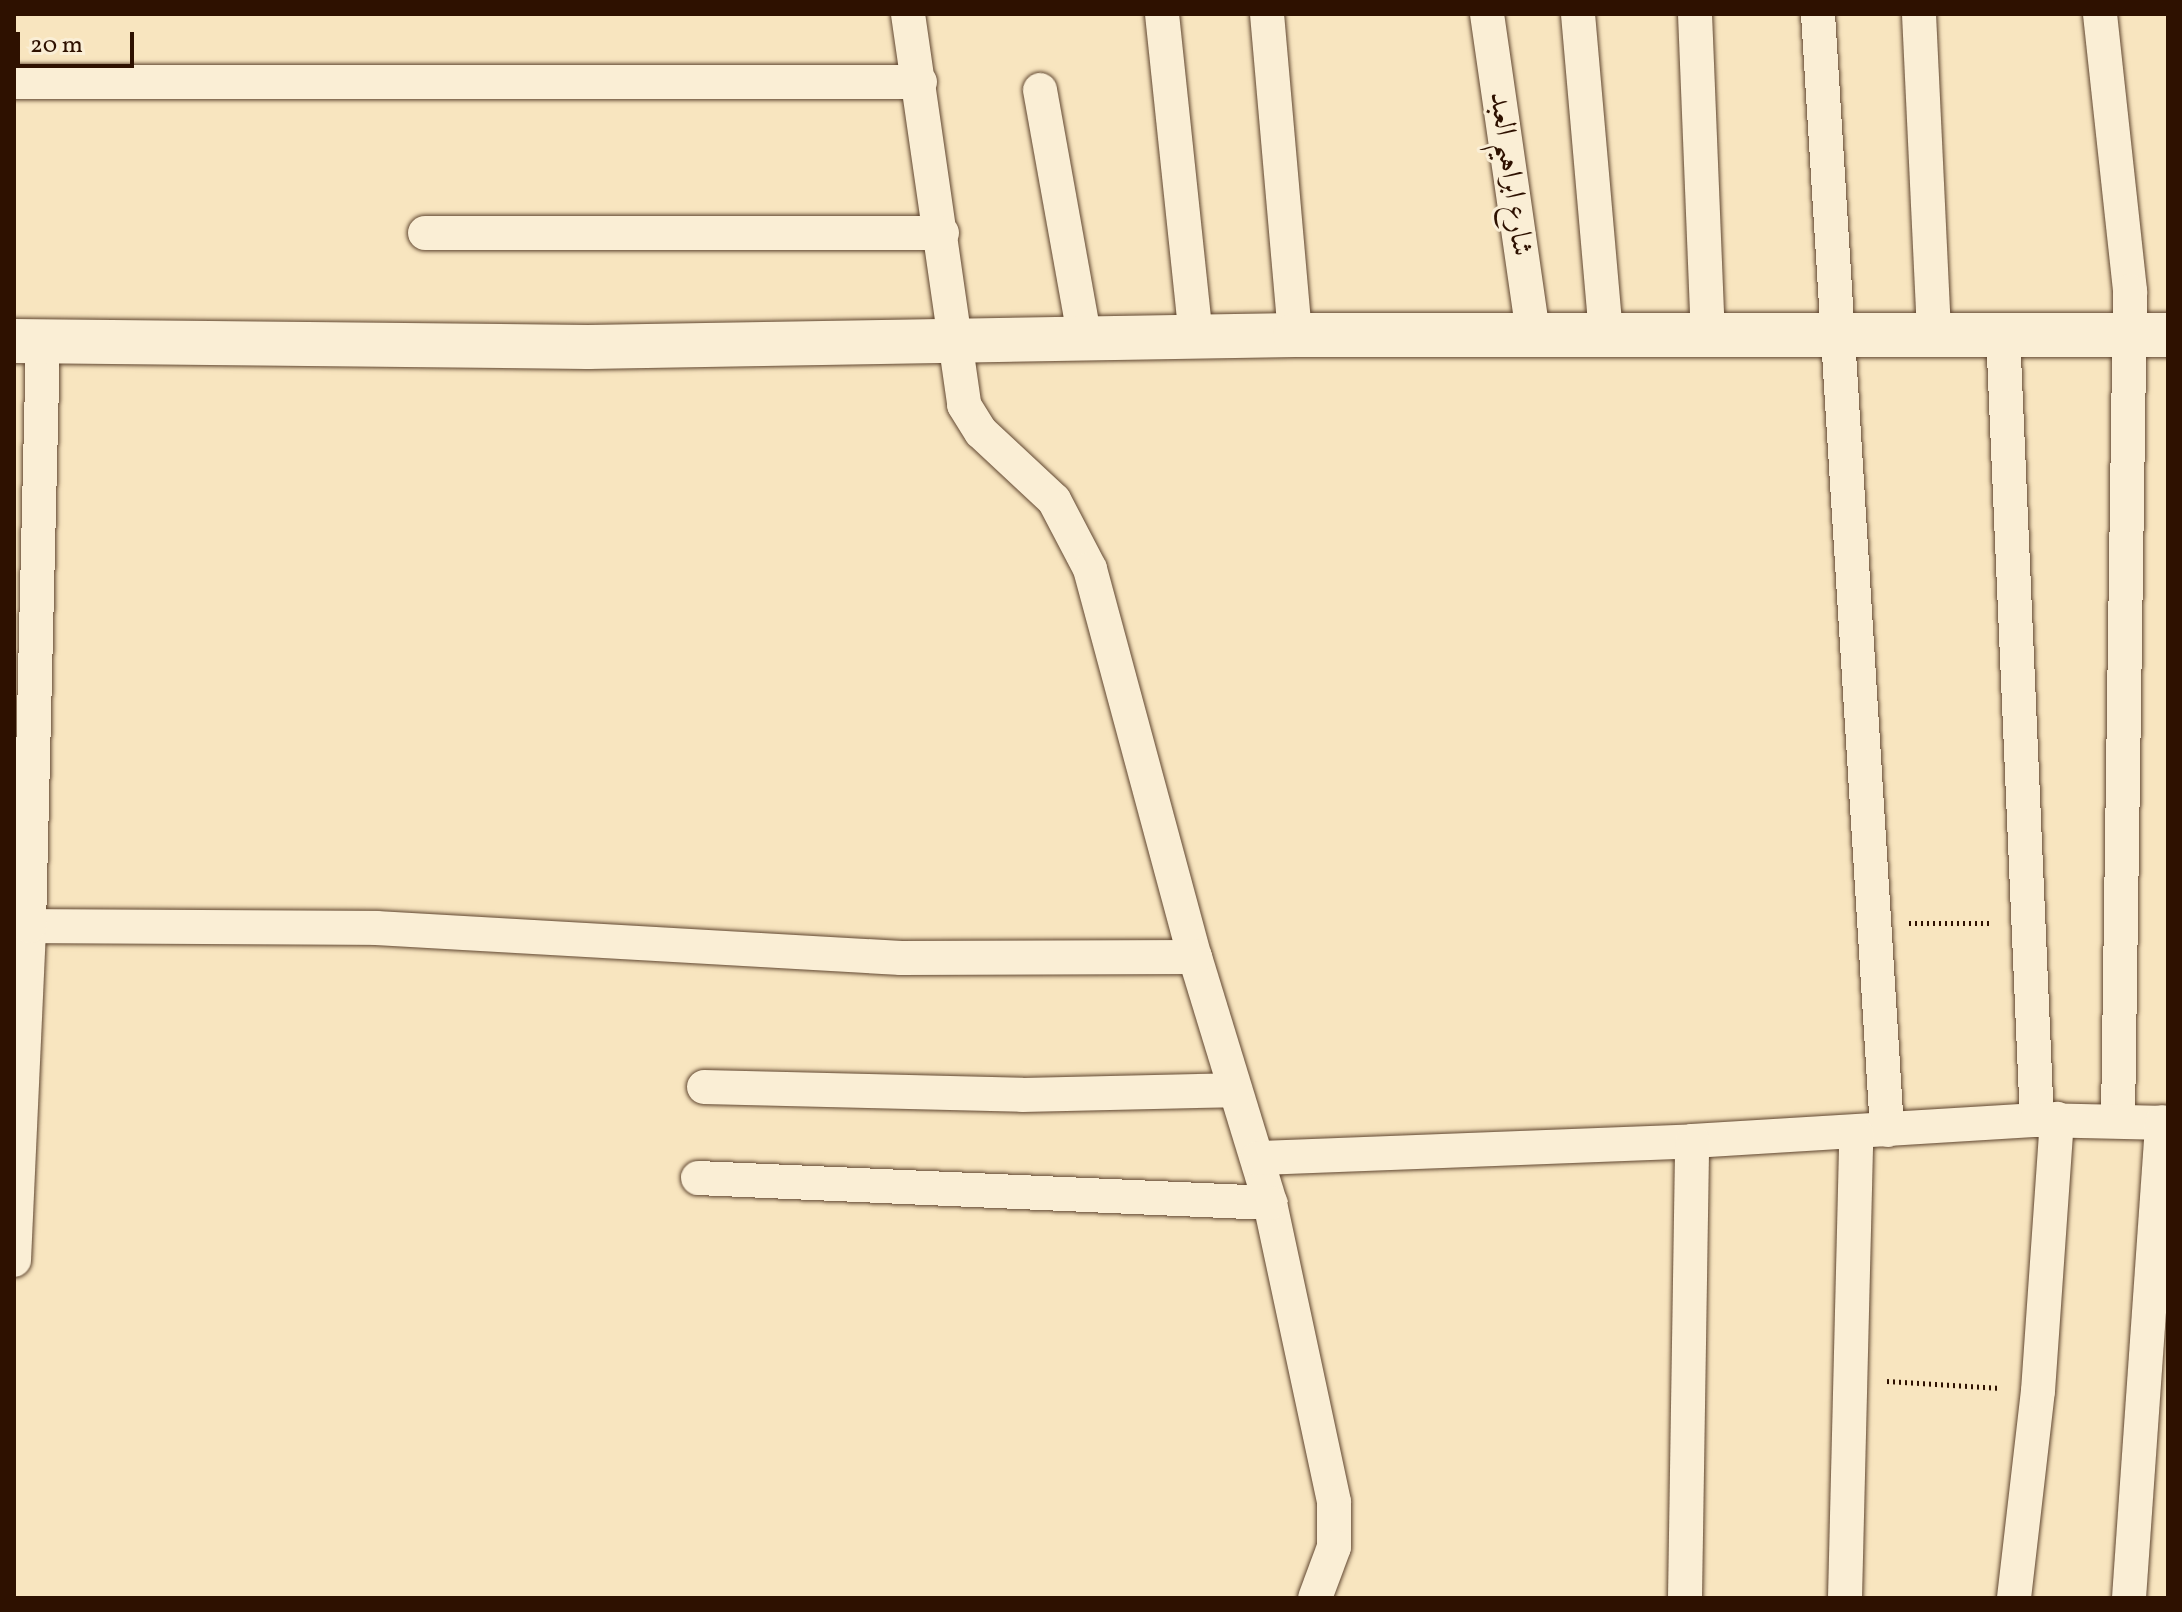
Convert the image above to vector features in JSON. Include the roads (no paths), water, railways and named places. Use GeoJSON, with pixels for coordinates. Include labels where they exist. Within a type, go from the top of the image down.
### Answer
{"type":"FeatureCollection","features":[{"type":"Feature","properties":{"kind":"street"},"geometry":{"type":"LineString","coordinates":[[908,14],[942,233],[953,341],[971,420],[1042,483],[1066,518],[1090,569],[1195,957],[1270,1203],[1334,1502],[1334,1547],[1315,1598]]}},
{"type":"Feature","properties":{"kind":"street"},"geometry":{"type":"LineString","coordinates":[[1162,14],[1196,336]]}},
{"type":"Feature","properties":{"kind":"street"},"geometry":{"type":"LineString","coordinates":[[1267,14],[1295,335]]}},
{"type":"Feature","properties":{"kind":"street","name":"شارع ابراهيم العبد"},"geometry":{"type":"LineString","coordinates":[[1487,14],[1533,334]]}},
{"type":"Feature","properties":{"kind":"street"},"geometry":{"type":"LineString","coordinates":[[1578,14],[1606,334]]}},
{"type":"Feature","properties":{"kind":"street"},"geometry":{"type":"LineString","coordinates":[[1695,14],[1708,334]]}},
{"type":"Feature","properties":{"kind":"street"},"geometry":{"type":"LineString","coordinates":[[1818,14],[1834,332],[1876,922],[1871,1131],[1854,1378],[1845,1598]]}},
{"type":"Feature","properties":{"kind":"street"},"geometry":{"type":"LineString","coordinates":[[1919,14],[1934,334]]}},
{"type":"Feature","properties":{"kind":"street"},"geometry":{"type":"LineString","coordinates":[[2100,14],[2124,216],[2148,334],[2118,1120]]}},
{"type":"Feature","properties":{"kind":"street"},"geometry":{"type":"LineString","coordinates":[[14,82],[920,82]]}},
{"type":"Feature","properties":{"kind":"street"},"geometry":{"type":"LineString","coordinates":[[1040,90],[1085,340]]}},
{"type":"Feature","properties":{"kind":"street"},"geometry":{"type":"LineString","coordinates":[[425,233],[942,233]]}},
{"type":"Feature","properties":{"kind":"street"},"geometry":{"type":"LineString","coordinates":[[2003,333],[2027,924],[2047,1120],[2038,1391],[2014,1598]]}},
{"type":"Feature","properties":{"kind":"street"},"geometry":{"type":"LineString","coordinates":[[14,1260],[29,926],[29,341],[588,347],[1295,335],[2148,334]]}},
{"type":"Feature","properties":{"kind":"street"},"geometry":{"type":"LineString","coordinates":[[29,926],[376,928],[901,958],[1195,957]]}},
{"type":"Feature","properties":{"kind":"street"},"geometry":{"type":"LineString","coordinates":[[704,1087],[1022,1095],[1235,1090]]}},
{"type":"Feature","properties":{"kind":"street"},"geometry":{"type":"LineString","coordinates":[[1258,1158],[1692,1141],[2047,1120],[2165,1123],[2129,1598]]}},
{"type":"Feature","properties":{"kind":"street"},"geometry":{"type":"LineString","coordinates":[[1685,1598],[1692,1141]]}},
{"type":"Feature","properties":{"kind":"street"},"geometry":{"type":"LineString","coordinates":[[698,1178],[1270,1203]]}}]}
